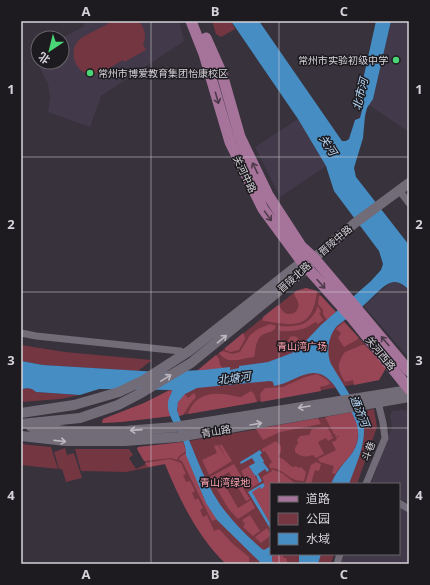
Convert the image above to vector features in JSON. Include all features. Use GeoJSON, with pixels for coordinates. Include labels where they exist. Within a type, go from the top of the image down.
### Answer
{"type":"FeatureCollection","features":[{"type":"Feature","properties":{"kind":"main road","name":"关河中路"},"geometry":{"type":"LineString","coordinates":[[191,21],[204,54],[230,142],[263,209],[304,265],[344,301]]}},
{"type":"Feature","properties":{"kind":"main road","name":"关河中路"},"geometry":{"type":"LineString","coordinates":[[199,21],[222,74],[240,137],[268,195],[302,246],[314,258],[344,301]]}},
{"type":"Feature","properties":{"kind":"main road"},"geometry":{"type":"LineString","coordinates":[[399,190],[409,183]]}},
{"type":"Feature","properties":{"kind":"main road","name":"晋陵中路"},"geometry":{"type":"LineString","coordinates":[[314,258],[355,222],[399,190]]}},
{"type":"Feature","properties":{"kind":"main road","name":"晋陵北路"},"geometry":{"type":"LineString","coordinates":[[21,413],[74,404],[119,392],[144,380],[160,367],[190,351],[268,288],[314,258]]}},
{"type":"Feature","properties":{"kind":"main road","name":"晋陵北路"},"geometry":{"type":"LineString","coordinates":[[21,425],[80,418],[118,405],[141,393],[191,363],[304,265]]}},
{"type":"Feature","properties":{"kind":"main road"},"geometry":{"type":"LineString","coordinates":[[21,407],[71,401],[107,391],[160,367],[248,297],[268,288]]}},
{"type":"Feature","properties":{"kind":"main road"},"geometry":{"type":"LineString","coordinates":[[344,301],[356,315]]}},
{"type":"Feature","properties":{"kind":"main road","name":"关河西路"},"geometry":{"type":"LineString","coordinates":[[356,315],[409,371]]}},
{"type":"Feature","properties":{"kind":"main road","name":"关河西路"},"geometry":{"type":"LineString","coordinates":[[356,315],[409,389]]}},
{"type":"Feature","properties":{"kind":"main road","name":"青山路"},"geometry":{"type":"LineString","coordinates":[[360,402],[409,389]]}},
{"type":"Feature","properties":{"kind":"main road","name":"青山路"},"geometry":{"type":"LineString","coordinates":[[21,436],[66,441],[125,441],[344,404],[378,402],[409,397]]}},
{"type":"Feature","properties":{"kind":"main road","name":"青山路"},"geometry":{"type":"LineString","coordinates":[[21,425],[66,431],[176,432]]}},
{"type":"Feature","properties":{"kind":"street"},"geometry":{"type":"LineString","coordinates":[[399,190],[409,203]]}},
{"type":"Feature","properties":{"kind":"street"},"geometry":{"type":"LineString","coordinates":[[21,333],[36,336],[180,351]]}},
{"type":"Feature","properties":{"kind":"street","name":"斗巷"},"geometry":{"type":"LineString","coordinates":[[366,483],[385,438],[378,402]]}},
{"type":"Feature","properties":{"kind":"street"},"geometry":{"type":"LineString","coordinates":[[400,504],[409,509]]}},
{"type":"Feature","properties":{"kind":"shaded area","name":"常州市博爱教育集团怡康校区"},"geometry":{"type":"Polygon","coordinates":[[[82,21],[179,21],[184,41],[101,96],[90,127],[48,112],[50,97],[48,84],[41,70],[70,70],[70,34],[84,26],[82,21]]]}},
{"type":"Feature","properties":{"kind":"shaded area","name":"常州市实验初级中学"},"geometry":{"type":"Polygon","coordinates":[[[391,21],[409,21],[409,132],[369,105],[373,99],[391,21]]]}},
{"type":"Feature","properties":{"kind":"shaded area"},"geometry":{"type":"Polygon","coordinates":[[[298,119],[326,166],[280,197],[255,147],[298,119]]]}},
{"type":"Feature","properties":{"kind":"shaded area"},"geometry":{"type":"Polygon","coordinates":[[[397,282],[409,290],[409,358],[364,306],[390,283],[397,282]]]}},
{"type":"Feature","properties":{"kind":"shaded area"},"geometry":{"type":"Polygon","coordinates":[[[306,288],[317,291],[316,300],[311,313],[302,322],[288,324],[263,321],[263,317],[278,305],[288,314],[294,313],[299,306],[294,294],[296,291],[306,288]]]}},
{"type":"Feature","properties":{"kind":"shaded area"},"geometry":{"type":"Polygon","coordinates":[[[319,296],[321,296],[336,312],[327,320],[323,314],[323,310],[318,304],[319,296]]]}},
{"type":"Feature","properties":{"kind":"shaded area"},"geometry":{"type":"Polygon","coordinates":[[[318,306],[321,312],[319,313],[323,320],[318,324],[315,322],[299,330],[280,331],[279,326],[303,324],[311,318],[318,306]]]}},
{"type":"Feature","properties":{"kind":"shaded area"},"geometry":{"type":"Polygon","coordinates":[[[344,322],[358,337],[358,339],[344,347],[338,338],[341,333],[336,329],[344,322]]]}},
{"type":"Feature","properties":{"kind":"shaded area"},"geometry":{"type":"Polygon","coordinates":[[[270,324],[276,326],[275,329],[262,335],[258,339],[254,357],[231,360],[226,359],[219,353],[223,351],[232,354],[240,352],[250,335],[258,329],[270,324]]]}},
{"type":"Feature","properties":{"kind":"shaded area"},"geometry":{"type":"Polygon","coordinates":[[[243,333],[245,339],[239,350],[231,352],[225,350],[225,348],[243,333]]]}},
{"type":"Feature","properties":{"kind":"shaded area"},"geometry":{"type":"Polygon","coordinates":[[[292,336],[297,337],[300,342],[292,349],[288,343],[289,338],[292,336]]]}},
{"type":"Feature","properties":{"kind":"shaded area"},"geometry":{"type":"Polygon","coordinates":[[[365,345],[386,368],[379,380],[354,385],[353,380],[345,382],[340,371],[339,364],[345,352],[365,345]]]}},
{"type":"Feature","properties":{"kind":"shaded area"},"geometry":{"type":"Polygon","coordinates":[[[216,355],[219,359],[220,365],[223,368],[197,371],[216,355]]]}},
{"type":"Feature","properties":{"kind":"shaded area"},"geometry":{"type":"Polygon","coordinates":[[[317,374],[330,383],[320,387],[321,391],[261,402],[260,394],[265,388],[283,387],[305,377],[317,374]]]}},
{"type":"Feature","properties":{"kind":"shaded area"},"geometry":{"type":"Polygon","coordinates":[[[172,390],[169,406],[171,416],[102,423],[103,419],[172,390]]]}},
{"type":"Feature","properties":{"kind":"shaded area"},"geometry":{"type":"Polygon","coordinates":[[[251,391],[257,402],[188,414],[193,404],[201,397],[206,395],[225,394],[241,397],[251,391]]]}},
{"type":"Feature","properties":{"kind":"shaded area"},"geometry":{"type":"Polygon","coordinates":[[[194,393],[196,397],[183,415],[179,416],[177,406],[180,399],[185,394],[188,398],[194,393]]]}},
{"type":"Feature","properties":{"kind":"shaded area"},"geometry":{"type":"Polygon","coordinates":[[[392,411],[409,411],[409,503],[400,498],[400,483],[371,483],[392,427],[390,416],[392,411]]]}},
{"type":"Feature","properties":{"kind":"shaded area"},"geometry":{"type":"Polygon","coordinates":[[[352,412],[357,423],[357,441],[353,452],[335,474],[332,473],[334,466],[320,462],[318,459],[336,450],[332,442],[337,440],[336,438],[341,435],[336,437],[336,434],[334,434],[325,417],[352,412]]]}},
{"type":"Feature","properties":{"kind":"shaded area"},"geometry":{"type":"Polygon","coordinates":[[[318,418],[321,424],[280,432],[263,440],[256,429],[318,418]]]}},
{"type":"Feature","properties":{"kind":"shaded area"},"geometry":{"type":"Polygon","coordinates":[[[327,427],[332,435],[330,437],[332,436],[333,438],[328,441],[326,438],[318,442],[324,454],[316,458],[313,455],[304,456],[295,452],[295,448],[298,443],[297,440],[300,436],[309,435],[312,429],[327,427]]]}},
{"type":"Feature","properties":{"kind":"shaded area"},"geometry":{"type":"Polygon","coordinates":[[[276,441],[281,446],[281,452],[278,457],[283,459],[292,467],[301,467],[306,472],[304,481],[293,479],[280,470],[270,468],[269,465],[272,462],[262,449],[276,441]]]}},
{"type":"Feature","properties":{"kind":"shaded area"},"geometry":{"type":"Polygon","coordinates":[[[183,442],[186,451],[179,456],[177,460],[171,458],[144,461],[137,449],[138,447],[183,442]]]}},
{"type":"Feature","properties":{"kind":"shaded area"},"geometry":{"type":"Polygon","coordinates":[[[218,445],[226,458],[219,445],[222,445],[232,461],[209,475],[202,460],[217,453],[214,446],[218,445]]]}},
{"type":"Feature","properties":{"kind":"shaded area"},"geometry":{"type":"Polygon","coordinates":[[[186,453],[206,503],[217,519],[212,521],[182,461],[179,460],[180,457],[186,453]]]}},
{"type":"Feature","properties":{"kind":"shaded area"},"geometry":{"type":"Polygon","coordinates":[[[170,459],[181,463],[186,474],[183,475],[186,482],[190,481],[195,491],[192,493],[195,500],[198,498],[203,508],[200,510],[203,517],[207,515],[214,531],[219,529],[233,544],[249,557],[249,564],[226,564],[206,542],[190,517],[165,464],[148,467],[145,463],[170,459]]]}},
{"type":"Feature","properties":{"kind":"shaded area"},"geometry":{"type":"Polygon","coordinates":[[[316,462],[321,464],[319,471],[315,470],[311,483],[305,483],[311,465],[316,462]]]}},
{"type":"Feature","properties":{"kind":"shaded area"},"geometry":{"type":"Polygon","coordinates":[[[234,464],[247,486],[243,488],[250,499],[246,501],[229,472],[220,477],[238,508],[251,500],[255,508],[238,519],[228,508],[210,477],[234,464]]]}},
{"type":"Feature","properties":{"kind":"shaded area"},"geometry":{"type":"Polygon","coordinates":[[[249,466],[259,483],[251,488],[241,471],[249,466]]]}},
{"type":"Feature","properties":{"kind":"shaded area"},"geometry":{"type":"Polygon","coordinates":[[[271,469],[282,473],[295,483],[270,483],[270,523],[251,492],[260,487],[265,487],[262,477],[272,471],[271,469]]]}},
{"type":"Feature","properties":{"kind":"shaded area"},"geometry":{"type":"Polygon","coordinates":[[[400,506],[405,509],[409,517],[409,564],[341,564],[344,555],[400,555],[400,506]]]}},
{"type":"Feature","properties":{"kind":"shaded area"},"geometry":{"type":"Polygon","coordinates":[[[250,515],[260,531],[253,536],[243,527],[245,524],[242,520],[250,515]]]}},
{"type":"Feature","properties":{"kind":"shaded area"},"geometry":{"type":"Polygon","coordinates":[[[267,528],[270,533],[270,536],[261,543],[255,537],[267,528]]]}},
{"type":"Feature","properties":{"kind":"shaded area"},"geometry":{"type":"Polygon","coordinates":[[[274,555],[282,555],[284,558],[286,558],[288,564],[275,564],[272,561],[274,555]]]}},
{"type":"Feature","properties":{"kind":"green space"},"geometry":{"type":"Polygon","coordinates":[[[113,21],[138,21],[145,32],[143,45],[146,50],[99,73],[86,73],[81,70],[75,62],[75,46],[78,41],[90,33],[113,21]]]}},
{"type":"Feature","properties":{"kind":"green space"},"geometry":{"type":"Polygon","coordinates":[[[212,21],[231,21],[235,29],[221,37],[216,34],[212,21]]]}},
{"type":"Feature","properties":{"kind":"green space","name":"青山湾广场"},"geometry":{"type":"Polygon","coordinates":[[[306,288],[317,291],[386,368],[379,380],[188,414],[102,423],[103,419],[144,403],[179,385],[296,291],[306,288]]]}},
{"type":"Feature","properties":{"kind":"green space"},"geometry":{"type":"Polygon","coordinates":[[[21,345],[65,352],[152,360],[138,371],[43,365],[21,361],[21,345]]]}},
{"type":"Feature","properties":{"kind":"green space"},"geometry":{"type":"Polygon","coordinates":[[[32,388],[36,392],[80,395],[60,399],[21,402],[21,389],[32,388]]]}},
{"type":"Feature","properties":{"kind":"green space","name":"青山湾绿地"},"geometry":{"type":"Polygon","coordinates":[[[374,409],[377,427],[357,483],[270,483],[270,555],[334,555],[331,564],[226,564],[206,542],[190,517],[165,464],[126,472],[81,471],[75,449],[129,449],[133,455],[129,458],[136,469],[146,464],[137,449],[138,447],[183,442],[374,409]]]}},
{"type":"Feature","properties":{"kind":"green space"},"geometry":{"type":"Polygon","coordinates":[[[21,444],[51,447],[58,469],[21,465],[21,444]]]}},
{"type":"Feature","properties":{"kind":"green space"},"geometry":{"type":"Polygon","coordinates":[[[65,448],[67,455],[74,453],[82,478],[66,482],[62,469],[59,469],[54,452],[65,448]]]}},
{"type":"Feature","properties":{"kind":"water"},"geometry":{"type":"Polygon","coordinates":[[[231,21],[259,21],[342,141],[346,141],[349,139],[355,120],[360,118],[363,106],[359,98],[376,21],[391,21],[373,99],[367,108],[363,138],[354,168],[356,177],[409,245],[409,290],[398,283],[390,283],[337,326],[330,340],[328,350],[329,360],[362,415],[364,424],[361,450],[349,483],[332,483],[337,472],[355,448],[358,439],[356,423],[349,408],[335,386],[326,377],[318,373],[309,373],[274,386],[273,382],[270,381],[197,388],[185,394],[178,402],[177,410],[180,419],[205,478],[218,501],[238,526],[262,549],[264,550],[270,547],[270,555],[273,555],[272,561],[275,564],[262,564],[217,520],[206,503],[186,455],[183,441],[170,416],[168,402],[172,390],[99,389],[80,395],[36,392],[29,388],[21,389],[21,361],[43,365],[159,372],[230,367],[230,370],[239,368],[239,366],[268,362],[292,353],[299,348],[321,325],[371,281],[381,270],[383,264],[379,251],[334,191],[326,166],[298,119],[231,21]]]}},
{"type":"Feature","properties":{"kind":"water"},"geometry":{"type":"Polygon","coordinates":[[[260,450],[262,453],[260,455],[264,461],[263,462],[269,470],[267,472],[265,469],[258,474],[262,481],[259,483],[256,475],[255,476],[249,466],[255,463],[252,458],[241,464],[240,462],[260,450]]]}},
{"type":"Feature","properties":{"kind":"water"},"geometry":{"type":"Polygon","coordinates":[[[263,483],[265,486],[252,492],[270,523],[270,528],[248,492],[263,483]]]}},
{"type":"Feature","properties":{"kind":"water"},"geometry":{"type":"Polygon","coordinates":[[[299,555],[321,555],[318,564],[299,564],[299,555]]]}},
{"type":"Feature","properties":{"kind":"place","name":"常州市实验初级中学"},"geometry":{"type":"Point","coordinates":[396,60]}},
{"type":"Feature","properties":{"kind":"place","name":"常州市博爱教育集团怡康校区"},"geometry":{"type":"Point","coordinates":[90,73]}},
{"type":"Feature","properties":{"kind":"water label","name":"北市河"},"geometry":{"type":"Point","coordinates":[360,94]}},
{"type":"Feature","properties":{"kind":"water label","name":"关河"},"geometry":{"type":"Point","coordinates":[328,145]}},
{"type":"Feature","properties":{"kind":"water label","name":"北塘河"},"geometry":{"type":"Point","coordinates":[234,378]}},
{"type":"Feature","properties":{"kind":"water label","name":"通济河"},"geometry":{"type":"Point","coordinates":[360,411]}}]}
